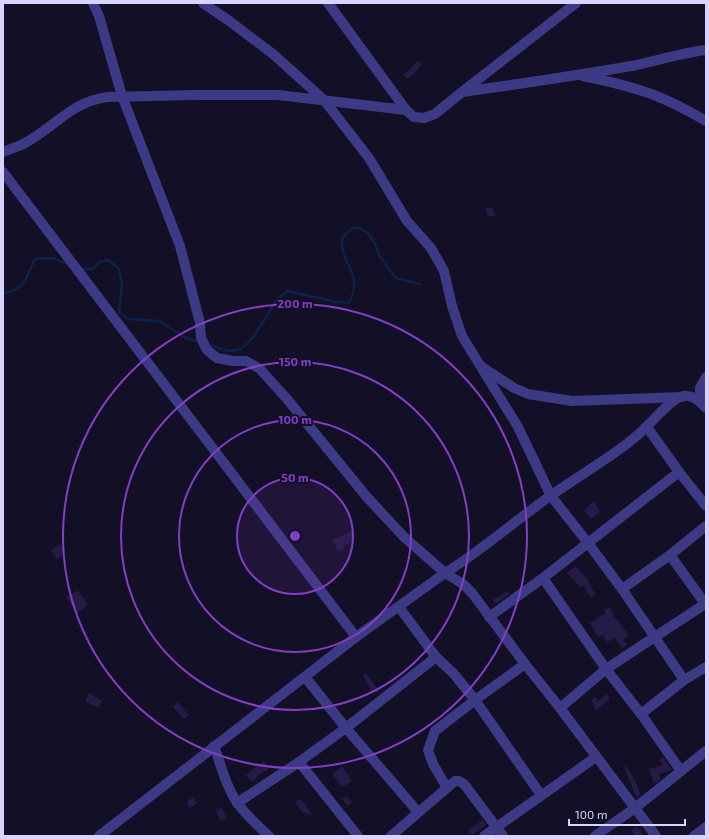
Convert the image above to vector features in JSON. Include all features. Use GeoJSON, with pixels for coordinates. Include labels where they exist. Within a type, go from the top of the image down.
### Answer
{"type":"FeatureCollection","features":[{"type":"Feature","properties":{"kind":"street"},"geometry":{"type":"LineString","coordinates":[[93,3],[99,16],[122,96],[180,246],[200,323],[202,338],[207,350],[217,358],[233,361],[246,361],[260,370],[287,399],[366,496],[404,537],[445,573],[463,584],[472,592],[656,836]]}},
{"type":"Feature","properties":{"kind":"street"},"geometry":{"type":"LineString","coordinates":[[203,3],[273,54],[324,100],[369,158],[407,221],[431,248],[444,271],[452,306],[462,336],[518,426],[551,496],[622,590],[684,680]]}},
{"type":"Feature","properties":{"kind":"street"},"geometry":{"type":"LineString","coordinates":[[328,3],[406,110],[414,117],[424,118],[435,114],[576,3]]}},
{"type":"Feature","properties":{"kind":"street"},"geometry":{"type":"LineString","coordinates":[[462,92],[578,75],[706,50]]}},
{"type":"Feature","properties":{"kind":"street"},"geometry":{"type":"LineString","coordinates":[[578,75],[624,85],[654,95],[685,109],[706,121]]}},
{"type":"Feature","properties":{"kind":"street"},"geometry":{"type":"LineString","coordinates":[[3,152],[24,144],[72,109],[93,99],[122,96],[278,94],[406,110]]}},
{"type":"Feature","properties":{"kind":"street"},"geometry":{"type":"LineString","coordinates":[[3,172],[356,637]]}},
{"type":"Feature","properties":{"kind":"street"},"geometry":{"type":"LineString","coordinates":[[480,366],[514,388],[528,394],[572,400],[689,396],[703,405]]}},
{"type":"Feature","properties":{"kind":"street"},"geometry":{"type":"LineString","coordinates":[[703,405],[700,388],[706,377]]}},
{"type":"Feature","properties":{"kind":"street"},"geometry":{"type":"LineString","coordinates":[[99,836],[356,637],[400,607],[551,496],[608,458],[646,427],[658,414],[682,396]]}},
{"type":"Feature","properties":{"kind":"street"},"geometry":{"type":"LineString","coordinates":[[646,427],[706,506]]}},
{"type":"Feature","properties":{"kind":"street"},"geometry":{"type":"LineString","coordinates":[[490,617],[543,578],[679,472]]}},
{"type":"Feature","properties":{"kind":"street"},"geometry":{"type":"LineString","coordinates":[[622,590],[670,555],[706,526]]}},
{"type":"Feature","properties":{"kind":"street"},"geometry":{"type":"LineString","coordinates":[[560,708],[606,669],[706,605],[670,555]]}},
{"type":"Feature","properties":{"kind":"street"},"geometry":{"type":"LineString","coordinates":[[543,578],[606,669],[641,714],[681,771]]}},
{"type":"Feature","properties":{"kind":"street"},"geometry":{"type":"LineString","coordinates":[[400,607],[436,656],[454,674],[475,700],[541,795]]}},
{"type":"Feature","properties":{"kind":"street"},"geometry":{"type":"LineString","coordinates":[[237,803],[300,762],[346,728],[436,656]]}},
{"type":"Feature","properties":{"kind":"street"},"geometry":{"type":"LineString","coordinates":[[446,788],[428,750],[434,731],[525,664]]}},
{"type":"Feature","properties":{"kind":"street"},"geometry":{"type":"LineString","coordinates":[[641,714],[684,680],[706,667]]}},
{"type":"Feature","properties":{"kind":"street"},"geometry":{"type":"LineString","coordinates":[[305,677],[346,728],[418,812]]}},
{"type":"Feature","properties":{"kind":"street"},"geometry":{"type":"LineString","coordinates":[[214,746],[226,779],[237,803],[245,814],[269,836]]}},
{"type":"Feature","properties":{"kind":"street"},"geometry":{"type":"LineString","coordinates":[[595,836],[634,808],[706,751]]}},
{"type":"Feature","properties":{"kind":"street"},"geometry":{"type":"LineString","coordinates":[[484,836],[596,757]]}},
{"type":"Feature","properties":{"kind":"street"},"geometry":{"type":"LineString","coordinates":[[300,762],[358,836]]}},
{"type":"Feature","properties":{"kind":"street"},"geometry":{"type":"LineString","coordinates":[[391,836],[455,781],[459,781],[464,784],[503,836]]}},
{"type":"Feature","properties":{"kind":"street"},"geometry":{"type":"LineString","coordinates":[[694,836],[706,827]]}},
{"type":"Feature","properties":{"kind":"building"},"geometry":{"type":"Polygon","coordinates":[[[417,61],[422,64],[417,71],[407,79],[403,75],[417,61]]]}},
{"type":"Feature","properties":{"kind":"building"},"geometry":{"type":"Polygon","coordinates":[[[492,207],[495,215],[488,217],[485,209],[492,207]]]}},
{"type":"Feature","properties":{"kind":"building"},"geometry":{"type":"Polygon","coordinates":[[[594,501],[600,512],[591,519],[584,510],[594,501]]]}},
{"type":"Feature","properties":{"kind":"building"},"geometry":{"type":"Polygon","coordinates":[[[352,531],[355,540],[343,546],[344,549],[338,552],[333,540],[352,531]]]}},
{"type":"Feature","properties":{"kind":"building"},"geometry":{"type":"Polygon","coordinates":[[[60,544],[66,552],[57,559],[51,550],[60,544]]]}},
{"type":"Feature","properties":{"kind":"building"},"geometry":{"type":"Polygon","coordinates":[[[575,566],[589,581],[588,582],[596,595],[591,598],[583,585],[580,587],[567,573],[575,566]]]}},
{"type":"Feature","properties":{"kind":"building"},"geometry":{"type":"Polygon","coordinates":[[[78,590],[88,605],[77,614],[66,597],[78,590]]]}},
{"type":"Feature","properties":{"kind":"building"},"geometry":{"type":"Polygon","coordinates":[[[508,591],[510,594],[495,604],[493,600],[508,591]]]}},
{"type":"Feature","properties":{"kind":"building"},"geometry":{"type":"Polygon","coordinates":[[[610,607],[615,618],[629,636],[623,640],[627,645],[622,648],[615,638],[607,642],[603,635],[598,637],[590,623],[606,613],[604,610],[610,607]]]}},
{"type":"Feature","properties":{"kind":"building"},"geometry":{"type":"Polygon","coordinates":[[[366,673],[379,691],[373,694],[363,675],[366,673]]]}},
{"type":"Feature","properties":{"kind":"building"},"geometry":{"type":"Polygon","coordinates":[[[89,693],[102,701],[98,708],[85,701],[89,693]]]}},
{"type":"Feature","properties":{"kind":"building"},"geometry":{"type":"Polygon","coordinates":[[[607,694],[610,699],[596,710],[591,700],[596,697],[598,701],[607,694]]]}},
{"type":"Feature","properties":{"kind":"building"},"geometry":{"type":"Polygon","coordinates":[[[178,702],[189,715],[184,719],[173,707],[178,702]]]}},
{"type":"Feature","properties":{"kind":"building"},"geometry":{"type":"Polygon","coordinates":[[[663,757],[672,770],[659,774],[661,779],[654,784],[649,769],[663,765],[659,760],[663,757]]]}},
{"type":"Feature","properties":{"kind":"building"},"geometry":{"type":"Polygon","coordinates":[[[264,761],[269,769],[256,777],[257,778],[252,782],[246,775],[264,761]]]}},
{"type":"Feature","properties":{"kind":"building"},"geometry":{"type":"Polygon","coordinates":[[[342,766],[352,781],[342,787],[332,774],[342,766]]]}},
{"type":"Feature","properties":{"kind":"building"},"geometry":{"type":"Polygon","coordinates":[[[626,766],[634,778],[641,795],[636,797],[624,767],[626,766]]]}},
{"type":"Feature","properties":{"kind":"building"},"geometry":{"type":"Polygon","coordinates":[[[347,796],[352,803],[347,806],[342,799],[347,796]]]}},
{"type":"Feature","properties":{"kind":"building"},"geometry":{"type":"Polygon","coordinates":[[[193,797],[197,803],[190,808],[186,802],[193,797]]]}},
{"type":"Feature","properties":{"kind":"building"},"geometry":{"type":"Polygon","coordinates":[[[301,799],[313,816],[302,812],[295,802],[301,799]]]}},
{"type":"Feature","properties":{"kind":"building"},"geometry":{"type":"Polygon","coordinates":[[[221,808],[227,818],[220,821],[216,810],[221,808]]]}},
{"type":"Feature","properties":{"kind":"building"},"geometry":{"type":"Polygon","coordinates":[[[483,820],[486,825],[472,835],[468,830],[483,820]]]}},
{"type":"Feature","properties":{"kind":"building"},"geometry":{"type":"Polygon","coordinates":[[[637,826],[644,836],[635,836],[631,830],[637,826]]]}},
{"type":"Feature","properties":{"kind":"waterway"},"geometry":{"type":"LineString","coordinates":[[207,344],[229,351],[239,349],[252,339],[276,301],[288,291],[336,302],[349,303],[354,290],[354,279],[344,255],[342,243],[344,237],[357,227],[368,233],[375,244],[380,257],[396,278],[420,284]]}},
{"type":"Feature","properties":{"kind":"waterway"},"geometry":{"type":"LineString","coordinates":[[3,293],[17,289],[21,286],[35,259],[52,258],[69,264]]}},
{"type":"Feature","properties":{"kind":"waterway"},"geometry":{"type":"LineString","coordinates":[[81,269],[93,269],[99,262],[109,260],[119,269],[122,285],[119,313],[129,319],[159,321],[186,338],[199,342]]}}]}
